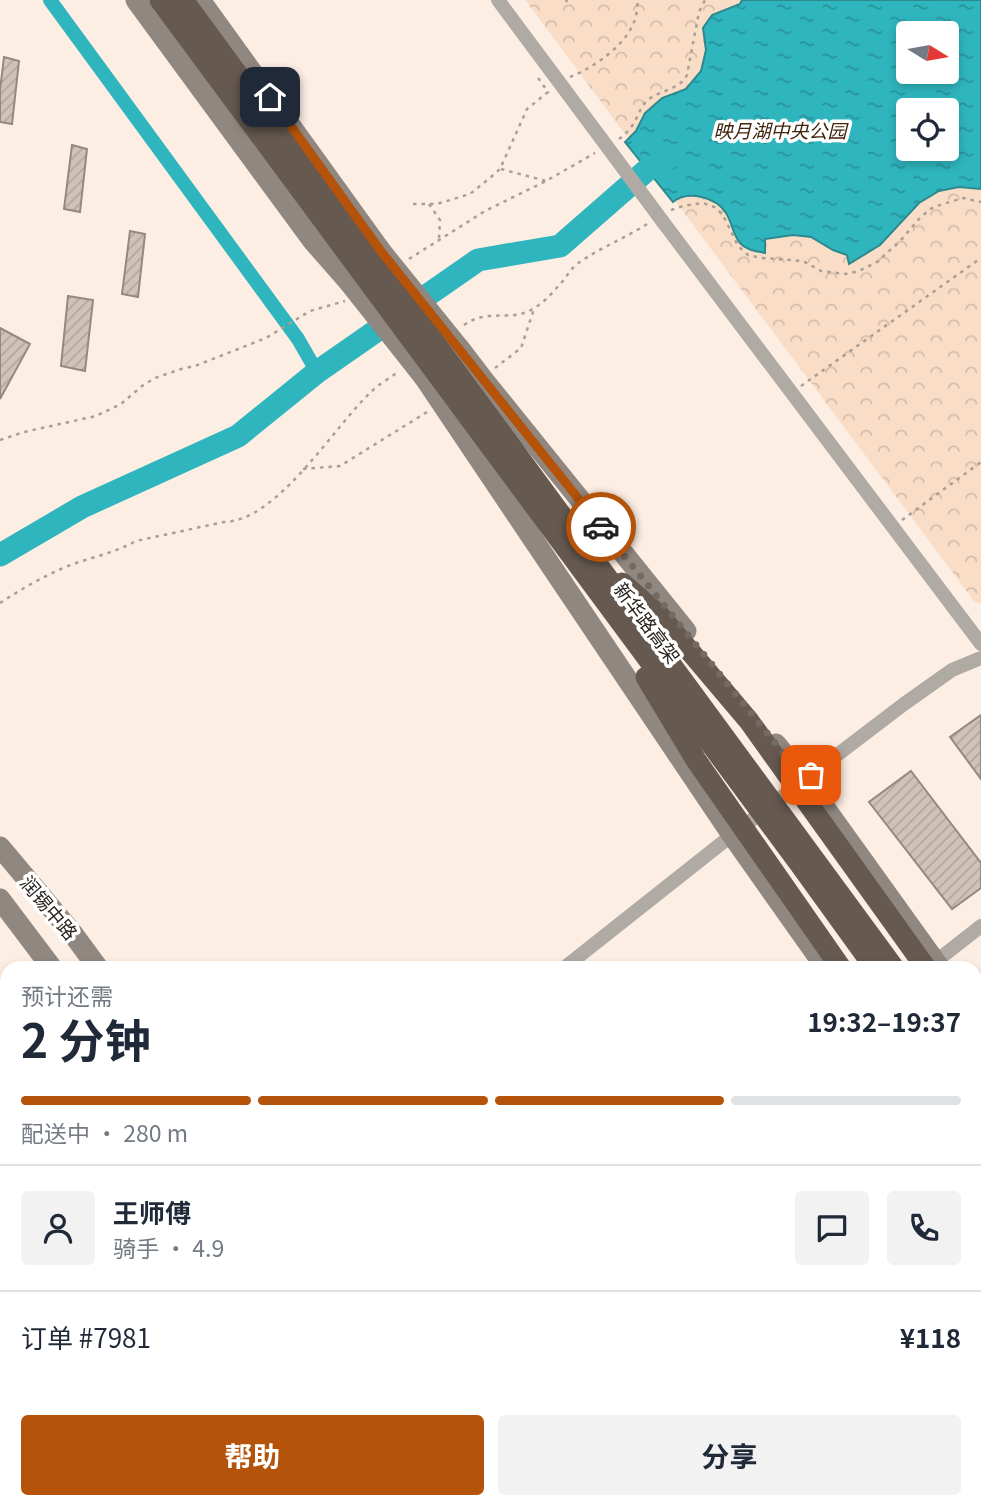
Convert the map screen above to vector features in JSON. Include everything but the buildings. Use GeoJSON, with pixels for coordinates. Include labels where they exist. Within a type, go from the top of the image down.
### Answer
{"type":"FeatureCollection","features":[{"type":"Feature","properties":{"kind":"highway","name":"新华路高架"},"geometry":{"type":"LineString","coordinates":[[160,0],[889,961]]}},
{"type":"Feature","properties":{"kind":"highway","name":"新华路高架"},"geometry":{"type":"LineString","coordinates":[[183,0],[870,961]]}},
{"type":"Feature","properties":{"kind":"highway"},"geometry":{"type":"LineString","coordinates":[[586,561],[661,617],[749,721],[930,961]]}},
{"type":"Feature","properties":{"kind":"highway"},"geometry":{"type":"LineString","coordinates":[[586,561],[696,760],[836,961]]}},
{"type":"Feature","properties":{"kind":"main road"},"geometry":{"type":"LineString","coordinates":[[135,0],[313,241],[425,377],[732,835],[821,961]]}},
{"type":"Feature","properties":{"kind":"main road"},"geometry":{"type":"LineString","coordinates":[[200,0],[380,250],[459,339],[482,378],[805,780],[931,961]]}},
{"type":"Feature","properties":{"kind":"main road","name":"润锡中路"},"geometry":{"type":"LineString","coordinates":[[0,847],[94,961]]}},
{"type":"Feature","properties":{"kind":"main road","name":"润锡中路"},"geometry":{"type":"LineString","coordinates":[[0,899],[47,961]]}},
{"type":"Feature","properties":{"kind":"street"},"geometry":{"type":"LineString","coordinates":[[498,0],[602,143],[665,218],[791,392],[981,643]]}},
{"type":"Feature","properties":{"kind":"street"},"geometry":{"type":"LineString","coordinates":[[573,961],[732,835],[951,670],[981,658]]}},
{"type":"Feature","properties":{"kind":"street"},"geometry":{"type":"LineString","coordinates":[[940,961],[981,926]]}},
{"type":"Feature","properties":{"kind":"path"},"geometry":{"type":"LineString","coordinates":[[558,81],[585,71],[615,49],[634,24],[638,0]]}},
{"type":"Feature","properties":{"kind":"path"},"geometry":{"type":"LineString","coordinates":[[615,142],[626,134],[648,100],[684,81],[698,12],[705,0]]}},
{"type":"Feature","properties":{"kind":"path"},"geometry":{"type":"LineString","coordinates":[[413,204],[437,204],[470,194],[500,169],[527,109],[548,92],[533,72]]}},
{"type":"Feature","properties":{"kind":"path"},"geometry":{"type":"LineString","coordinates":[[407,261],[485,211],[545,181],[602,143]]}},
{"type":"Feature","properties":{"kind":"path"},"geometry":{"type":"LineString","coordinates":[[500,169],[545,181]]}},
{"type":"Feature","properties":{"kind":"path"},"geometry":{"type":"LineString","coordinates":[[665,218],[683,205],[703,203],[717,208],[738,246],[748,255],[803,261],[821,271],[846,274],[877,262],[930,209],[963,198],[981,202]]}},
{"type":"Feature","properties":{"kind":"path"},"geometry":{"type":"LineString","coordinates":[[429,204],[440,220],[439,240]]}},
{"type":"Feature","properties":{"kind":"path"},"geometry":{"type":"LineString","coordinates":[[459,339],[469,322],[488,315],[522,314],[534,309],[574,266],[606,245],[647,224]]}},
{"type":"Feature","properties":{"kind":"path"},"geometry":{"type":"LineString","coordinates":[[791,392],[981,258]]}},
{"type":"Feature","properties":{"kind":"path"},"geometry":{"type":"LineString","coordinates":[[0,440],[96,416],[121,404],[155,378],[195,366],[265,338],[304,315],[344,302],[352,288]]}},
{"type":"Feature","properties":{"kind":"path"},"geometry":{"type":"LineString","coordinates":[[482,378],[520,348],[534,309]]}},
{"type":"Feature","properties":{"kind":"path"},"geometry":{"type":"LineString","coordinates":[[0,604],[44,577],[71,565],[125,548],[136,541],[233,522],[258,512],[303,469],[372,390],[404,367]]}},
{"type":"Feature","properties":{"kind":"path"},"geometry":{"type":"LineString","coordinates":[[303,469],[340,466],[442,403]]}},
{"type":"Feature","properties":{"kind":"path"},"geometry":{"type":"LineString","coordinates":[[893,527],[981,462]]}},
{"type":"Feature","properties":{"kind":"green space","name":"映月湖中央公园"},"geometry":{"type":"Polygon","coordinates":[[[525,0],[981,0],[981,604],[974,601],[525,0]]]}},
{"type":"Feature","properties":{"kind":"water"},"geometry":{"type":"Polygon","coordinates":[[[742,0],[981,0],[981,189],[959,187],[939,191],[919,203],[880,245],[849,264],[847,255],[811,237],[793,235],[765,239],[765,253],[751,250],[740,243],[726,213],[716,203],[694,196],[679,198],[673,202],[625,142],[636,131],[645,113],[662,98],[686,89],[701,71],[706,50],[703,28],[712,15],[740,4],[742,0]]]}},
{"type":"Feature","properties":{"kind":"waterway"},"geometry":{"type":"LineString","coordinates":[[50,0],[298,339],[317,372]]}},
{"type":"Feature","properties":{"kind":"waterway"},"geometry":{"type":"LineString","coordinates":[[0,555],[82,507],[238,436],[317,372],[478,260],[560,246],[647,170],[673,155]]}},
{"type":"Feature","properties":{"kind":"way so far"},"geometry":{"type":"LineString","coordinates":[[601,527],[805,780],[811,775]]}},
{"type":"Feature","properties":{"kind":"route"},"geometry":{"type":"LineString","coordinates":[[270,97],[380,250],[601,527]]}}]}
